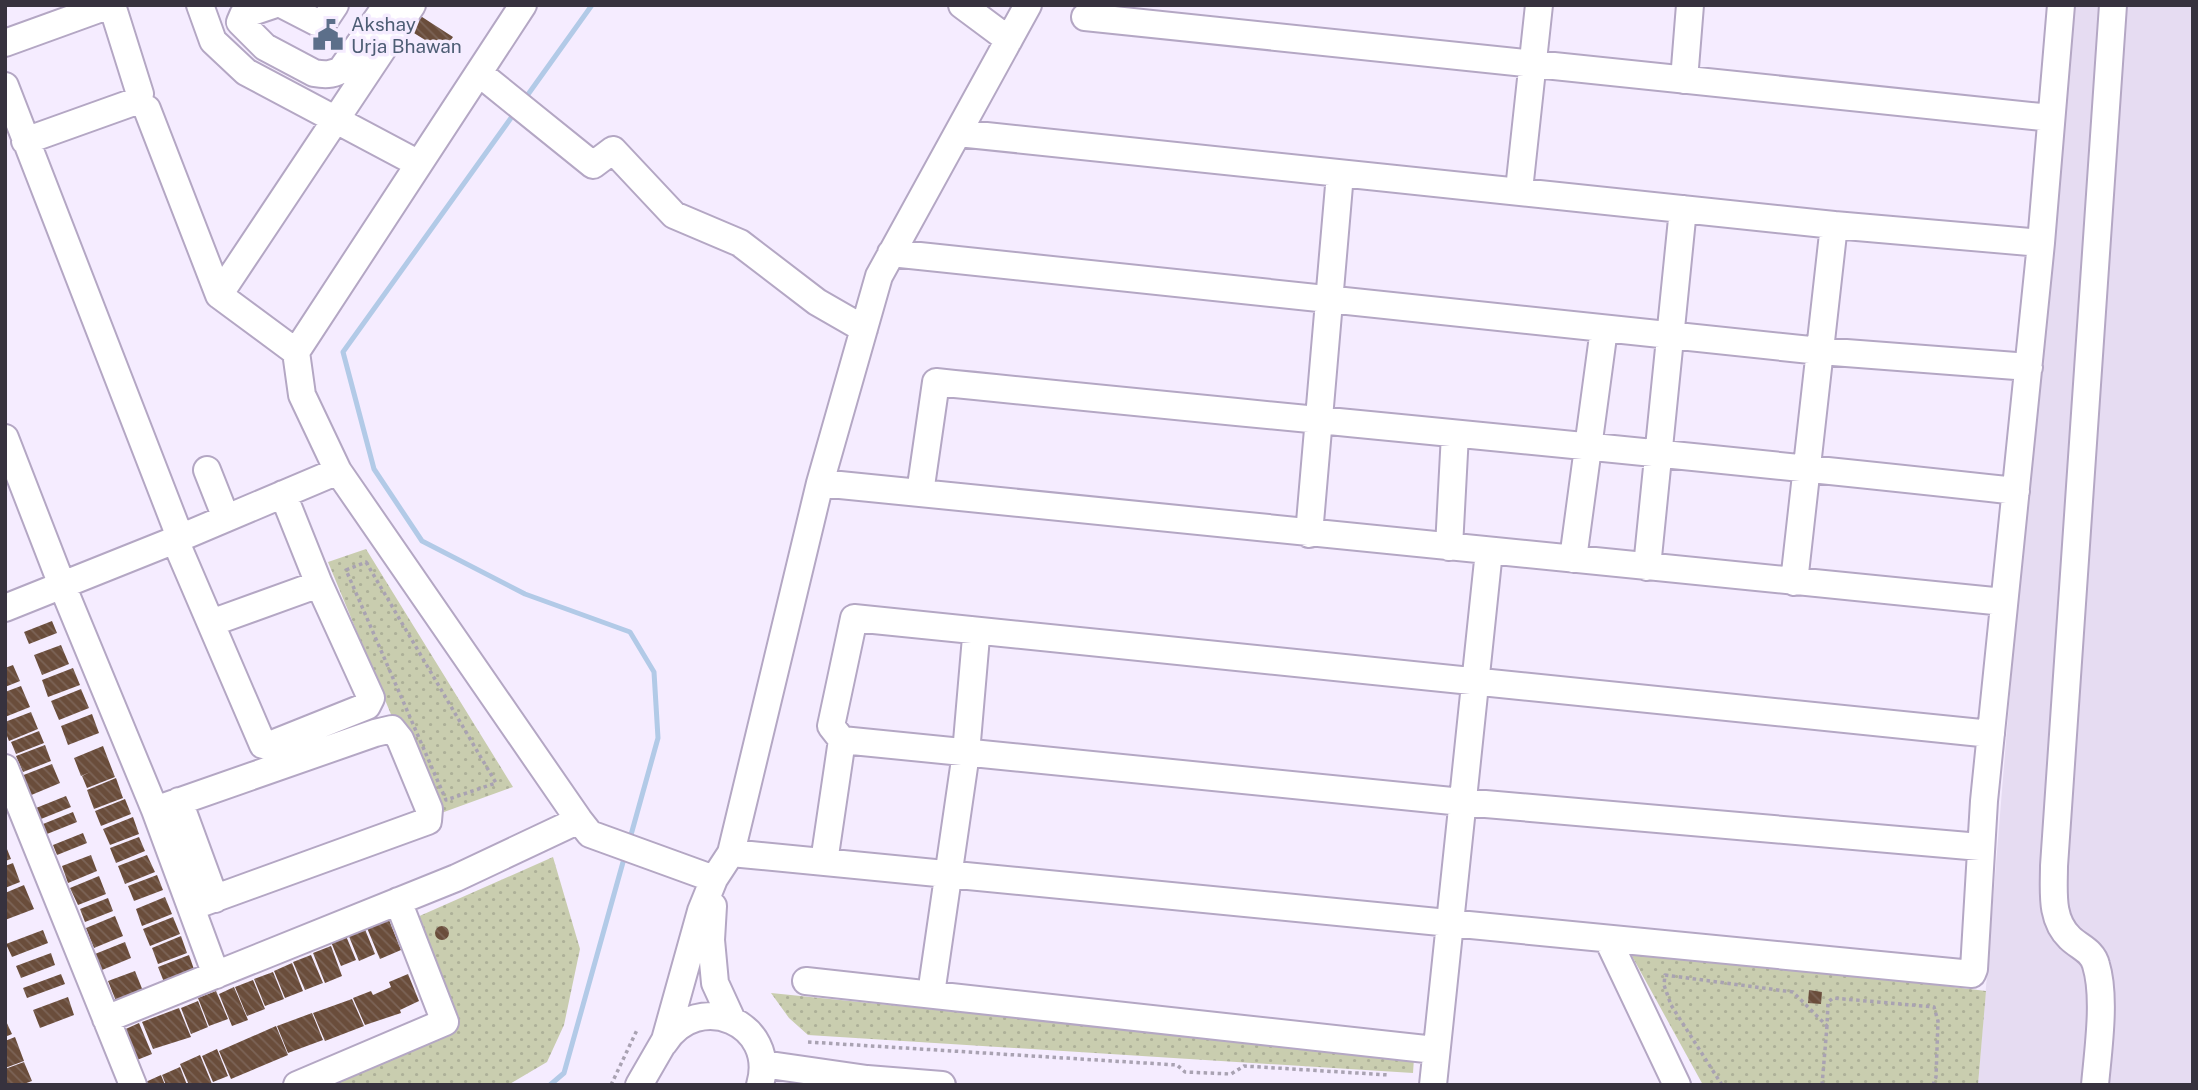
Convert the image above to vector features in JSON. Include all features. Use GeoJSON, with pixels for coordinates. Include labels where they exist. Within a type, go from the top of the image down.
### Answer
{"type":"FeatureCollection","features":[{"type":"Feature","properties":{"kind":"street"},"geometry":{"type":"LineString","coordinates":[[5,43],[111,5],[140,94],[134,102],[25,141]]}},
{"type":"Feature","properties":{"kind":"street"},"geometry":{"type":"LineString","coordinates":[[200,5],[214,41],[246,72],[419,164]]}},
{"type":"Feature","properties":{"kind":"street"},"geometry":{"type":"LineString","coordinates":[[273,5],[243,15],[240,22],[265,47],[314,73],[332,75],[341,70],[387,5]]}},
{"type":"Feature","properties":{"kind":"street"},"geometry":{"type":"LineString","coordinates":[[283,5],[323,23],[335,5]]}},
{"type":"Feature","properties":{"kind":"street"},"geometry":{"type":"LineString","coordinates":[[219,295],[412,5]]}},
{"type":"Feature","properties":{"kind":"street"},"geometry":{"type":"LineString","coordinates":[[523,5],[296,352],[302,395],[338,471],[590,834],[714,879]]}},
{"type":"Feature","properties":{"kind":"street"},"geometry":{"type":"LineString","coordinates":[[962,5],[1009,40]]}},
{"type":"Feature","properties":{"kind":"street"},"geometry":{"type":"LineString","coordinates":[[660,1085],[657,1068],[659,1054],[701,911],[714,879],[730,853],[820,483],[879,276],[1028,5]]}},
{"type":"Feature","properties":{"kind":"street"},"geometry":{"type":"LineString","coordinates":[[1520,190],[1539,5]]}},
{"type":"Feature","properties":{"kind":"street"},"geometry":{"type":"LineString","coordinates":[[1684,80],[1690,5]]}},
{"type":"Feature","properties":{"kind":"street"},"geometry":{"type":"LineString","coordinates":[[730,853],[1972,974],[1980,848],[2041,243],[2061,5]]}},
{"type":"Feature","properties":{"kind":"street"},"geometry":{"type":"LineString","coordinates":[[2095,1085],[2099,1041],[2099,985],[2096,962],[2069,937],[2053,905],[2113,5]]}},
{"type":"Feature","properties":{"kind":"street"},"geometry":{"type":"LineString","coordinates":[[1085,17],[2051,118]]}},
{"type":"Feature","properties":{"kind":"street"},"geometry":{"type":"LineString","coordinates":[[255,77],[265,47]]}},
{"type":"Feature","properties":{"kind":"street"},"geometry":{"type":"LineString","coordinates":[[479,73],[593,165],[613,150],[674,215],[740,243],[817,302],[864,329]]}},
{"type":"Feature","properties":{"kind":"street"},"geometry":{"type":"LineString","coordinates":[[5,86],[211,623],[260,742],[267,746],[368,706],[370,702],[283,494]]}},
{"type":"Feature","properties":{"kind":"street"},"geometry":{"type":"LineString","coordinates":[[147,109],[219,295],[296,352]]}},
{"type":"Feature","properties":{"kind":"street"},"geometry":{"type":"LineString","coordinates":[[958,133],[1834,225],[2041,243]]}},
{"type":"Feature","properties":{"kind":"street"},"geometry":{"type":"LineString","coordinates":[[1309,534],[1340,174]]}},
{"type":"Feature","properties":{"kind":"street"},"geometry":{"type":"LineString","coordinates":[[1647,567],[1683,209]]}},
{"type":"Feature","properties":{"kind":"street"},"geometry":{"type":"LineString","coordinates":[[1794,582],[1834,225]]}},
{"type":"Feature","properties":{"kind":"street"},"geometry":{"type":"LineString","coordinates":[[891,253],[1820,351],[2029,367]]}},
{"type":"Feature","properties":{"kind":"street"},"geometry":{"type":"LineString","coordinates":[[1573,559],[1604,328]]}},
{"type":"Feature","properties":{"kind":"street"},"geometry":{"type":"LineString","coordinates":[[920,493],[936,382],[1455,435],[1572,446],[1589,445],[2016,491]]}},
{"type":"Feature","properties":{"kind":"street"},"geometry":{"type":"LineString","coordinates":[[1449,547],[1455,435]]}},
{"type":"Feature","properties":{"kind":"street"},"geometry":{"type":"LineString","coordinates":[[5,438],[117,717],[167,806],[203,903],[216,975]]}},
{"type":"Feature","properties":{"kind":"street"},"geometry":{"type":"LineString","coordinates":[[207,470],[226,518]]}},
{"type":"Feature","properties":{"kind":"street"},"geometry":{"type":"LineString","coordinates":[[5,608],[338,471]]}},
{"type":"Feature","properties":{"kind":"street"},"geometry":{"type":"LineString","coordinates":[[820,483],[2004,602]]}},
{"type":"Feature","properties":{"kind":"street"},"geometry":{"type":"LineString","coordinates":[[1433,1085],[1489,551]]}},
{"type":"Feature","properties":{"kind":"street"},"geometry":{"type":"LineString","coordinates":[[211,623],[319,584]]}},
{"type":"Feature","properties":{"kind":"street"},"geometry":{"type":"LineString","coordinates":[[1980,848],[1462,802],[842,740],[831,726],[855,618],[1991,734]]}},
{"type":"Feature","properties":{"kind":"street"},"geometry":{"type":"LineString","coordinates":[[931,995],[966,753],[976,637],[972,630]]}},
{"type":"Feature","properties":{"kind":"street"},"geometry":{"type":"LineString","coordinates":[[117,717],[133,715],[158,772]]}},
{"type":"Feature","properties":{"kind":"street"},"geometry":{"type":"LineString","coordinates":[[167,806],[392,729],[401,739],[429,809],[428,821],[203,903]]}},
{"type":"Feature","properties":{"kind":"street"},"geometry":{"type":"LineString","coordinates":[[825,862],[842,740]]}},
{"type":"Feature","properties":{"kind":"street"},"geometry":{"type":"LineString","coordinates":[[5,768],[134,1085]]}},
{"type":"Feature","properties":{"kind":"street"},"geometry":{"type":"LineString","coordinates":[[106,1019],[456,878],[579,820]]}},
{"type":"Feature","properties":{"kind":"street"},"geometry":{"type":"LineString","coordinates":[[714,879],[711,940],[715,983],[732,1020]]}},
{"type":"Feature","properties":{"kind":"street"},"geometry":{"type":"LineString","coordinates":[[297,1085],[445,1022],[398,901]]}},
{"type":"Feature","properties":{"kind":"street"},"geometry":{"type":"LineString","coordinates":[[1608,940],[1677,1085]]}},
{"type":"Feature","properties":{"kind":"street"},"geometry":{"type":"LineString","coordinates":[[806,981],[1436,1050]]}},
{"type":"Feature","properties":{"kind":"street"},"geometry":{"type":"LineString","coordinates":[[639,1085],[675,1028],[688,1020],[710,1016],[732,1020],[744,1027],[754,1038],[760,1050],[761,1074],[942,1085]]}},
{"type":"Feature","properties":{"kind":"path"},"geometry":{"type":"LineString","coordinates":[[366,562],[496,783],[446,800],[345,570],[366,562]]}},
{"type":"Feature","properties":{"kind":"path"},"geometry":{"type":"LineString","coordinates":[[1722,1085],[1671,1005],[1664,985],[1665,975],[1793,992],[1827,1026]]}},
{"type":"Feature","properties":{"kind":"path"},"geometry":{"type":"LineString","coordinates":[[1822,1085],[1828,1002],[1833,998],[1934,1007],[1938,1021],[1936,1077],[1933,1085]]}},
{"type":"Feature","properties":{"kind":"path"},"geometry":{"type":"LineString","coordinates":[[611,1085],[637,1030]]}},
{"type":"Feature","properties":{"kind":"path"},"geometry":{"type":"LineString","coordinates":[[807,1042],[1177,1065],[1185,1072],[1231,1074],[1244,1066],[1389,1075]]}},
{"type":"Feature","properties":{"kind":"shaded area"},"geometry":{"type":"Polygon","coordinates":[[[2066,5],[2193,5],[2193,1085],[1978,1085],[2066,5]]]}},
{"type":"Feature","properties":{"kind":"green space"},"geometry":{"type":"Polygon","coordinates":[[[366,549],[513,787],[433,816],[328,562],[366,549]]]}},
{"type":"Feature","properties":{"kind":"green space"},"geometry":{"type":"Polygon","coordinates":[[[553,857],[580,949],[564,1025],[547,1062],[508,1085],[318,1085],[456,1026],[415,918],[553,857]]]}},
{"type":"Feature","properties":{"kind":"green space"},"geometry":{"type":"Polygon","coordinates":[[[1627,947],[1986,991],[1978,1085],[1703,1085],[1627,947]]]}},
{"type":"Feature","properties":{"kind":"green space"},"geometry":{"type":"Polygon","coordinates":[[[771,993],[1414,1058],[1413,1073],[808,1035],[789,1018],[771,993]]]}},
{"type":"Feature","properties":{"kind":"building"},"geometry":{"type":"Polygon","coordinates":[[[419,15],[453,37],[443,51],[409,30],[419,15]]]}},
{"type":"Feature","properties":{"kind":"building"},"geometry":{"type":"Polygon","coordinates":[[[52,621],[57,633],[29,644],[24,632],[52,621]]]}},
{"type":"Feature","properties":{"kind":"building"},"geometry":{"type":"Polygon","coordinates":[[[61,645],[69,664],[42,675],[34,655],[61,645]]]}},
{"type":"Feature","properties":{"kind":"building"},"geometry":{"type":"Polygon","coordinates":[[[13,665],[20,681],[5,687],[5,668],[13,665]]]}},
{"type":"Feature","properties":{"kind":"building"},"geometry":{"type":"Polygon","coordinates":[[[73,668],[80,685],[48,697],[42,680],[73,668]]]}},
{"type":"Feature","properties":{"kind":"building"},"geometry":{"type":"Polygon","coordinates":[[[21,686],[30,707],[5,717],[5,692],[21,686]]]}},
{"type":"Feature","properties":{"kind":"building"},"geometry":{"type":"Polygon","coordinates":[[[81,689],[89,708],[59,720],[51,701],[81,689]]]}},
{"type":"Feature","properties":{"kind":"building"},"geometry":{"type":"Polygon","coordinates":[[[31,712],[38,729],[9,741],[5,722],[31,712]]]}},
{"type":"Feature","properties":{"kind":"building"},"geometry":{"type":"Polygon","coordinates":[[[92,714],[99,733],[68,745],[61,726],[92,714]]]}},
{"type":"Feature","properties":{"kind":"building"},"geometry":{"type":"Polygon","coordinates":[[[39,731],[44,743],[16,754],[11,742],[39,731]]]}},
{"type":"Feature","properties":{"kind":"building"},"geometry":{"type":"Polygon","coordinates":[[[45,745],[51,761],[23,772],[16,756],[45,745]]]}},
{"type":"Feature","properties":{"kind":"building"},"geometry":{"type":"Polygon","coordinates":[[[103,746],[115,777],[87,788],[82,776],[90,772],[81,776],[74,758],[103,746]]]}},
{"type":"Feature","properties":{"kind":"building"},"geometry":{"type":"Polygon","coordinates":[[[52,764],[60,783],[29,796],[21,776],[52,764]]]}},
{"type":"Feature","properties":{"kind":"building"},"geometry":{"type":"Polygon","coordinates":[[[116,778],[123,798],[94,809],[87,790],[116,778]]]}},
{"type":"Feature","properties":{"kind":"building"},"geometry":{"type":"Polygon","coordinates":[[[66,796],[71,807],[41,819],[36,808],[66,796]]]}},
{"type":"Feature","properties":{"kind":"building"},"geometry":{"type":"Polygon","coordinates":[[[125,799],[131,814],[101,826],[95,811],[125,799]]]}},
{"type":"Feature","properties":{"kind":"building"},"geometry":{"type":"Polygon","coordinates":[[[73,812],[77,822],[47,834],[43,824],[73,812]]]}},
{"type":"Feature","properties":{"kind":"building"},"geometry":{"type":"Polygon","coordinates":[[[133,817],[139,834],[110,845],[103,829],[133,817]]]}},
{"type":"Feature","properties":{"kind":"building"},"geometry":{"type":"Polygon","coordinates":[[[83,833],[87,843],[57,855],[53,845],[83,833]]]}},
{"type":"Feature","properties":{"kind":"building"},"geometry":{"type":"Polygon","coordinates":[[[139,837],[145,851],[116,863],[110,848],[139,837]]]}},
{"type":"Feature","properties":{"kind":"building"},"geometry":{"type":"Polygon","coordinates":[[[5,844],[11,859],[5,861],[5,844]]]}},
{"type":"Feature","properties":{"kind":"building"},"geometry":{"type":"Polygon","coordinates":[[[91,855],[97,871],[68,883],[62,866],[91,855]]]}},
{"type":"Feature","properties":{"kind":"building"},"geometry":{"type":"Polygon","coordinates":[[[147,855],[155,872],[125,884],[118,866],[147,855]]]}},
{"type":"Feature","properties":{"kind":"building"},"geometry":{"type":"Polygon","coordinates":[[[13,863],[20,882],[5,888],[5,866],[13,863]]]}},
{"type":"Feature","properties":{"kind":"building"},"geometry":{"type":"Polygon","coordinates":[[[157,875],[163,890],[134,901],[128,886],[157,875]]]}},
{"type":"Feature","properties":{"kind":"building"},"geometry":{"type":"Polygon","coordinates":[[[99,876],[106,894],[78,905],[70,888],[99,876]]]}},
{"type":"Feature","properties":{"kind":"building"},"geometry":{"type":"Polygon","coordinates":[[[24,885],[34,909],[5,920],[5,893],[24,885]]]}},
{"type":"Feature","properties":{"kind":"building"},"geometry":{"type":"Polygon","coordinates":[[[165,897],[172,914],[142,926],[136,909],[165,897]]]}},
{"type":"Feature","properties":{"kind":"building"},"geometry":{"type":"Polygon","coordinates":[[[108,898],[113,911],[85,922],[80,909],[108,898]]]}},
{"type":"Feature","properties":{"kind":"building"},"geometry":{"type":"Polygon","coordinates":[[[115,916],[123,936],[94,948],[86,928],[115,916]]]}},
{"type":"Feature","properties":{"kind":"building"},"geometry":{"type":"Polygon","coordinates":[[[173,917],[180,934],[150,946],[143,929],[173,917]]]}},
{"type":"Feature","properties":{"kind":"building"},"geometry":{"type":"Polygon","coordinates":[[[389,920],[401,950],[380,959],[367,928],[389,920]]]}},
{"type":"Feature","properties":{"kind":"building"},"geometry":{"type":"Polygon","coordinates":[[[439,926],[445,926],[449,933],[445,940],[439,940],[435,936],[435,930],[439,926]]]}},
{"type":"Feature","properties":{"kind":"building"},"geometry":{"type":"Polygon","coordinates":[[[364,927],[375,954],[359,961],[348,934],[364,927]]]}},
{"type":"Feature","properties":{"kind":"building"},"geometry":{"type":"Polygon","coordinates":[[[43,930],[48,943],[12,957],[6,944],[43,930]]]}},
{"type":"Feature","properties":{"kind":"building"},"geometry":{"type":"Polygon","coordinates":[[[181,936],[187,953],[158,964],[152,948],[181,936]]]}},
{"type":"Feature","properties":{"kind":"building"},"geometry":{"type":"Polygon","coordinates":[[[346,936],[356,960],[341,966],[331,942],[346,936]]]}},
{"type":"Feature","properties":{"kind":"building"},"geometry":{"type":"Polygon","coordinates":[[[125,942],[131,958],[102,970],[95,954],[125,942]]]}},
{"type":"Feature","properties":{"kind":"building"},"geometry":{"type":"Polygon","coordinates":[[[331,946],[342,976],[325,983],[313,953],[331,946]]]}},
{"type":"Feature","properties":{"kind":"building"},"geometry":{"type":"Polygon","coordinates":[[[51,953],[55,965],[21,978],[16,966],[51,953]]]}},
{"type":"Feature","properties":{"kind":"building"},"geometry":{"type":"Polygon","coordinates":[[[189,955],[196,975],[166,987],[158,967],[189,955]]]}},
{"type":"Feature","properties":{"kind":"building"},"geometry":{"type":"Polygon","coordinates":[[[311,955],[323,983],[305,990],[293,962],[311,955]]]}},
{"type":"Feature","properties":{"kind":"building"},"geometry":{"type":"Polygon","coordinates":[[[292,963],[303,991],[285,998],[274,971],[292,963]]]}},
{"type":"Feature","properties":{"kind":"building"},"geometry":{"type":"Polygon","coordinates":[[[135,971],[143,991],[116,1001],[108,981],[135,971]]]}},
{"type":"Feature","properties":{"kind":"building"},"geometry":{"type":"Polygon","coordinates":[[[273,972],[284,999],[265,1006],[254,979],[273,972]]]}},
{"type":"Feature","properties":{"kind":"building"},"geometry":{"type":"Polygon","coordinates":[[[61,974],[65,984],[27,998],[23,988],[61,974]]]}},
{"type":"Feature","properties":{"kind":"building"},"geometry":{"type":"Polygon","coordinates":[[[408,974],[419,1001],[400,1010],[401,1013],[365,1025],[353,998],[371,991],[373,995],[391,987],[389,982],[408,974]]]}},
{"type":"Feature","properties":{"kind":"building"},"geometry":{"type":"Polygon","coordinates":[[[253,980],[265,1009],[247,1016],[235,987],[253,980]]]}},
{"type":"Feature","properties":{"kind":"building"},"geometry":{"type":"Polygon","coordinates":[[[234,987],[248,1020],[232,1026],[219,994],[234,987]]]}},
{"type":"Feature","properties":{"kind":"building"},"geometry":{"type":"Polygon","coordinates":[[[1809,990],[1822,992],[1821,1004],[1808,1003],[1809,990]]]}},
{"type":"Feature","properties":{"kind":"building"},"geometry":{"type":"Polygon","coordinates":[[[216,991],[228,1019],[209,1026],[198,998],[216,991]]]}},
{"type":"Feature","properties":{"kind":"building"},"geometry":{"type":"Polygon","coordinates":[[[68,997],[74,1015],[40,1028],[33,1010],[68,997]]]}},
{"type":"Feature","properties":{"kind":"building"},"geometry":{"type":"Polygon","coordinates":[[[352,999],[364,1026],[325,1041],[313,1013],[352,999]]]}},
{"type":"Feature","properties":{"kind":"building"},"geometry":{"type":"Polygon","coordinates":[[[198,1001],[208,1027],[191,1034],[181,1008],[198,1001]]]}},
{"type":"Feature","properties":{"kind":"building"},"geometry":{"type":"Polygon","coordinates":[[[179,1008],[191,1037],[153,1049],[142,1022],[179,1008]]]}},
{"type":"Feature","properties":{"kind":"building"},"geometry":{"type":"Polygon","coordinates":[[[312,1013],[323,1040],[288,1053],[277,1026],[312,1013]]]}},
{"type":"Feature","properties":{"kind":"building"},"geometry":{"type":"Polygon","coordinates":[[[5,1019],[12,1034],[5,1037],[5,1019]]]}},
{"type":"Feature","properties":{"kind":"building"},"geometry":{"type":"Polygon","coordinates":[[[139,1023],[152,1054],[132,1062],[119,1032],[139,1023]]]}},
{"type":"Feature","properties":{"kind":"building"},"geometry":{"type":"Polygon","coordinates":[[[276,1026],[288,1055],[231,1079],[219,1051],[276,1026]]]}},
{"type":"Feature","properties":{"kind":"building"},"geometry":{"type":"Polygon","coordinates":[[[15,1037],[24,1061],[5,1068],[5,1041],[15,1037]]]}},
{"type":"Feature","properties":{"kind":"building"},"geometry":{"type":"Polygon","coordinates":[[[217,1049],[228,1076],[213,1082],[202,1056],[217,1049]]]}},
{"type":"Feature","properties":{"kind":"building"},"geometry":{"type":"Polygon","coordinates":[[[200,1055],[212,1084],[189,1085],[180,1064],[200,1055]]]}},
{"type":"Feature","properties":{"kind":"building"},"geometry":{"type":"Polygon","coordinates":[[[24,1062],[32,1081],[21,1085],[5,1085],[5,1069],[24,1062]]]}},
{"type":"Feature","properties":{"kind":"building"},"geometry":{"type":"Polygon","coordinates":[[[180,1067],[187,1085],[166,1085],[162,1075],[180,1067]]]}},
{"type":"Feature","properties":{"kind":"building"},"geometry":{"type":"Polygon","coordinates":[[[161,1075],[165,1085],[139,1085],[161,1075]]]}},
{"type":"Feature","properties":{"kind":"waterway"},"geometry":{"type":"LineString","coordinates":[[524,100],[592,5]]}},
{"type":"Feature","properties":{"kind":"waterway"},"geometry":{"type":"LineString","coordinates":[[516,111],[343,352],[374,469],[422,541],[525,594],[630,632],[654,672],[658,738],[629,842]]}},
{"type":"Feature","properties":{"kind":"waterway"},"geometry":{"type":"LineString","coordinates":[[550,1085],[564,1073],[625,855]]}},
{"type":"Feature","properties":{"kind":"place","name":"Akshay Urja Bhawan"},"geometry":{"type":"Point","coordinates":[328,35]}}]}
